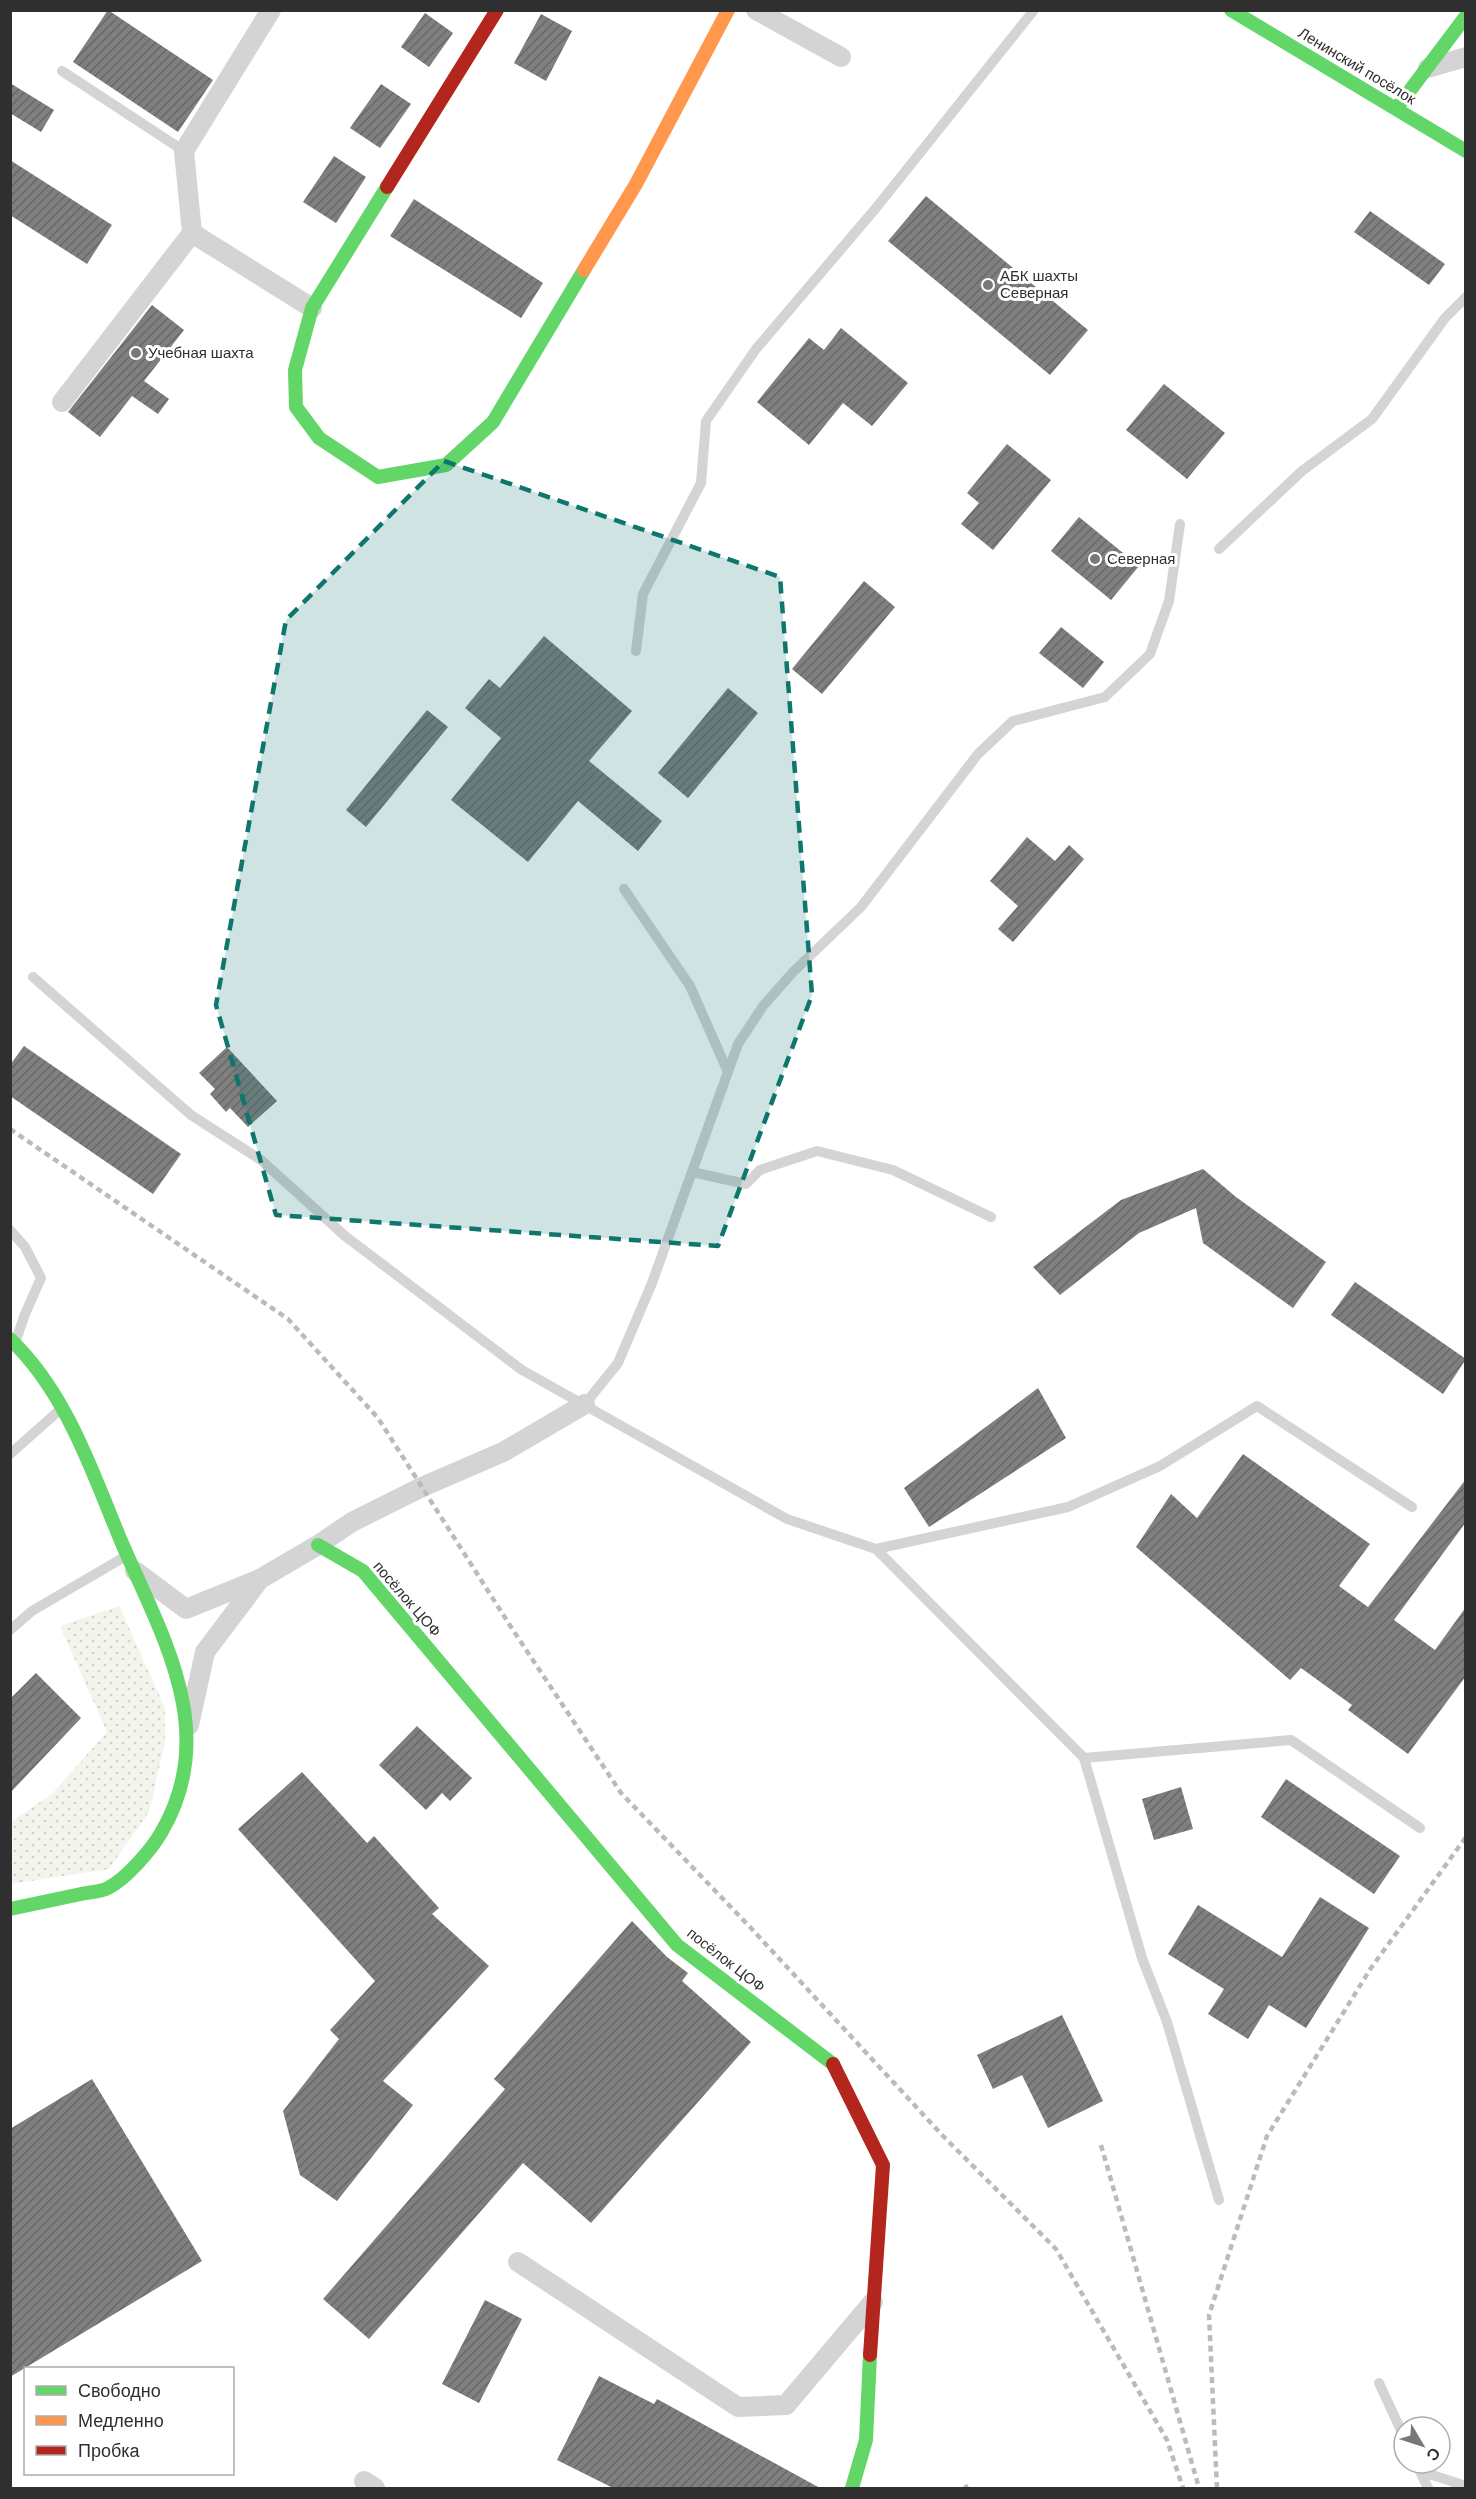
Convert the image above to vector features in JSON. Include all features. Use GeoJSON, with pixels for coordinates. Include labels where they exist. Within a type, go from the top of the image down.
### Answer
{"type":"FeatureCollection","features":[{"type":"Feature","properties":{"kind":"street"},"geometry":{"type":"LineString","coordinates":[[62,402],[192,234],[184,151],[270,10]]}},
{"type":"Feature","properties":{"kind":"street"},"geometry":{"type":"LineString","coordinates":[[497,10],[312,308],[295,370],[296,407],[319,438],[378,477],[446,465],[493,422],[636,184],[728,10]]}},
{"type":"Feature","properties":{"kind":"street"},"geometry":{"type":"LineString","coordinates":[[756,10],[841,57]]}},
{"type":"Feature","properties":{"kind":"street","name":"Ленинский посёлок"},"geometry":{"type":"LineString","coordinates":[[1231,10],[1466,152]]}},
{"type":"Feature","properties":{"kind":"street"},"geometry":{"type":"LineString","coordinates":[[1396,109],[1466,16]]}},
{"type":"Feature","properties":{"kind":"street"},"geometry":{"type":"LineString","coordinates":[[1428,68],[1466,57]]}},
{"type":"Feature","properties":{"kind":"street"},"geometry":{"type":"LineString","coordinates":[[192,234],[312,308]]}},
{"type":"Feature","properties":{"kind":"street"},"geometry":{"type":"LineString","coordinates":[[13,1341],[29,1357],[62,1408],[83,1450],[173,1662],[188,1731]]}},
{"type":"Feature","properties":{"kind":"street"},"geometry":{"type":"LineString","coordinates":[[131,1563],[186,1609],[260,1579],[352,1522],[422,1487],[503,1452],[585,1404]]}},
{"type":"Feature","properties":{"kind":"street","name":"посёлок ЦОФ"},"geometry":{"type":"LineString","coordinates":[[318,1545],[363,1571],[677,1945],[834,2065],[883,2165],[866,2439],[852,2488]]}},
{"type":"Feature","properties":{"kind":"street"},"geometry":{"type":"LineString","coordinates":[[10,1909],[108,1888],[148,1854],[173,1812],[185,1774],[188,1731],[205,1652],[260,1579]]}},
{"type":"Feature","properties":{"kind":"street"},"geometry":{"type":"LineString","coordinates":[[518,2262],[738,2407],[786,2405],[873,2302]]}},
{"type":"Feature","properties":{"kind":"lane"},"geometry":{"type":"LineString","coordinates":[[636,651],[643,594],[701,483],[706,421],[756,349],[876,208],[1034,10]]}},
{"type":"Feature","properties":{"kind":"lane"},"geometry":{"type":"LineString","coordinates":[[62,71],[184,151]]}},
{"type":"Feature","properties":{"kind":"lane"},"geometry":{"type":"LineString","coordinates":[[1219,549],[1302,471],[1372,419],[1446,318],[1466,297]]}},
{"type":"Feature","properties":{"kind":"lane"},"geometry":{"type":"LineString","coordinates":[[585,1404],[618,1363],[652,1282],[738,1044],[763,1006],[794,972],[861,907],[978,754],[1013,721],[1105,697],[1150,654],[1169,601],[1180,524]]}},
{"type":"Feature","properties":{"kind":"lane"},"geometry":{"type":"LineString","coordinates":[[624,889],[690,986],[728,1072]]}},
{"type":"Feature","properties":{"kind":"lane"},"geometry":{"type":"LineString","coordinates":[[33,977],[191,1115],[261,1160],[345,1236],[522,1370],[787,1520],[876,1549],[1084,1758],[1142,1958],[1167,2022],[1219,2200]]}},
{"type":"Feature","properties":{"kind":"lane"},"geometry":{"type":"LineString","coordinates":[[692,1172],[746,1184],[759,1170],[817,1151],[893,1170],[991,1217]]}},
{"type":"Feature","properties":{"kind":"lane"},"geometry":{"type":"LineString","coordinates":[[10,1230],[25,1247],[41,1278],[13,1341]]}},
{"type":"Feature","properties":{"kind":"lane"},"geometry":{"type":"LineString","coordinates":[[876,1549],[1068,1507],[1160,1466],[1257,1406],[1412,1508]]}},
{"type":"Feature","properties":{"kind":"lane"},"geometry":{"type":"LineString","coordinates":[[10,1454],[62,1408]]}},
{"type":"Feature","properties":{"kind":"lane"},"geometry":{"type":"LineString","coordinates":[[10,1630],[32,1611],[131,1563]]}},
{"type":"Feature","properties":{"kind":"lane"},"geometry":{"type":"LineString","coordinates":[[1084,1758],[1291,1740],[1420,1828]]}},
{"type":"Feature","properties":{"kind":"lane"},"geometry":{"type":"LineString","coordinates":[[1379,2383],[1394,2415]]}},
{"type":"Feature","properties":{"kind":"lane"},"geometry":{"type":"LineString","coordinates":[[1438,2475],[1466,2486]]}},
{"type":"Feature","properties":{"kind":"highlighted area"},"geometry":{"type":"Polygon","coordinates":[[[444,461],[780,577],[812,995],[718,1246],[276,1215],[216,1005],[286,620],[444,461]]]}},
{"type":"Feature","properties":{"kind":"shaded area"},"geometry":{"type":"Polygon","coordinates":[[[119,1606],[165,1708],[165,1742],[149,1812],[109,1869],[11,1884],[11,1822],[52,1794],[107,1732],[60,1626],[119,1606]]]}},
{"type":"Feature","properties":{"kind":"building"},"geometry":{"type":"Polygon","coordinates":[[[108,10],[213,80],[178,132],[73,62],[108,10]]]}},
{"type":"Feature","properties":{"kind":"building"},"geometry":{"type":"Polygon","coordinates":[[[425,13],[453,33],[429,67],[401,47],[425,13]]]}},
{"type":"Feature","properties":{"kind":"building"},"geometry":{"type":"Polygon","coordinates":[[[541,14],[572,31],[546,81],[514,63],[541,14]]]}},
{"type":"Feature","properties":{"kind":"building"},"geometry":{"type":"Polygon","coordinates":[[[10,83],[54,110],[41,132],[10,113],[10,83]]]}},
{"type":"Feature","properties":{"kind":"building"},"geometry":{"type":"Polygon","coordinates":[[[381,84],[411,104],[380,148],[350,128],[381,84]]]}},
{"type":"Feature","properties":{"kind":"building"},"geometry":{"type":"Polygon","coordinates":[[[334,156],[366,177],[336,223],[303,202],[334,156]]]}},
{"type":"Feature","properties":{"kind":"building"},"geometry":{"type":"Polygon","coordinates":[[[10,160],[112,225],[87,264],[10,215],[10,160]]]}},
{"type":"Feature","properties":{"kind":"building","name":"АБК шахты Северная"},"geometry":{"type":"Polygon","coordinates":[[[926,196],[1088,330],[1050,375],[888,241],[926,196]]]}},
{"type":"Feature","properties":{"kind":"building"},"geometry":{"type":"Polygon","coordinates":[[[414,199],[543,283],[521,318],[390,236],[414,199]]]}},
{"type":"Feature","properties":{"kind":"building"},"geometry":{"type":"Polygon","coordinates":[[[1370,211],[1445,264],[1429,285],[1354,232],[1370,211]]]}},
{"type":"Feature","properties":{"kind":"building"},"geometry":{"type":"Polygon","coordinates":[[[152,305],[184,330],[144,381],[169,399],[158,414],[132,396],[100,437],[68,412],[152,305]]]}},
{"type":"Feature","properties":{"kind":"building"},"geometry":{"type":"Polygon","coordinates":[[[841,328],[908,383],[872,426],[843,403],[809,445],[757,402],[809,338],[824,350],[841,328]]]}},
{"type":"Feature","properties":{"kind":"building"},"geometry":{"type":"Polygon","coordinates":[[[1164,384],[1225,433],[1187,479],[1126,430],[1164,384]]]}},
{"type":"Feature","properties":{"kind":"building"},"geometry":{"type":"Polygon","coordinates":[[[1007,444],[1051,480],[993,550],[961,524],[979,503],[967,493],[1007,444]]]}},
{"type":"Feature","properties":{"kind":"building","name":"Северная"},"geometry":{"type":"Polygon","coordinates":[[[1079,517],[1139,566],[1111,600],[1051,551],[1079,517]]]}},
{"type":"Feature","properties":{"kind":"building"},"geometry":{"type":"Polygon","coordinates":[[[864,581],[895,607],[822,694],[792,669],[864,581]]]}},
{"type":"Feature","properties":{"kind":"building"},"geometry":{"type":"Polygon","coordinates":[[[1061,627],[1104,662],[1083,688],[1039,653],[1061,627]]]}},
{"type":"Feature","properties":{"kind":"building"},"geometry":{"type":"Polygon","coordinates":[[[544,636],[632,711],[589,761],[662,821],[638,851],[578,801],[528,862],[451,800],[501,738],[465,708],[489,679],[500,688],[544,636]]]}},
{"type":"Feature","properties":{"kind":"building"},"geometry":{"type":"Polygon","coordinates":[[[728,688],[758,713],[688,798],[658,773],[728,688]]]}},
{"type":"Feature","properties":{"kind":"building"},"geometry":{"type":"Polygon","coordinates":[[[427,710],[448,727],[366,827],[346,810],[427,710]]]}},
{"type":"Feature","properties":{"kind":"building"},"geometry":{"type":"Polygon","coordinates":[[[1027,837],[1055,861],[1069,845],[1084,859],[1013,942],[998,929],[1018,906],[990,881],[1027,837]]]}},
{"type":"Feature","properties":{"kind":"building"},"geometry":{"type":"Polygon","coordinates":[[[24,1046],[181,1154],[153,1194],[10,1096],[10,1065],[24,1046]]]}},
{"type":"Feature","properties":{"kind":"building"},"geometry":{"type":"Polygon","coordinates":[[[227,1047],[277,1101],[248,1127],[230,1108],[226,1112],[210,1094],[215,1089],[199,1073],[227,1047]]]}},
{"type":"Feature","properties":{"kind":"building"},"geometry":{"type":"Polygon","coordinates":[[[1203,1169],[1236,1197],[1326,1262],[1293,1308],[1203,1243],[1196,1208],[1139,1233],[1060,1295],[1033,1267],[1121,1200],[1203,1169]]]}},
{"type":"Feature","properties":{"kind":"building"},"geometry":{"type":"Polygon","coordinates":[[[1355,1282],[1466,1359],[1443,1394],[1331,1315],[1355,1282]]]}},
{"type":"Feature","properties":{"kind":"building"},"geometry":{"type":"Polygon","coordinates":[[[1038,1388],[1066,1438],[929,1527],[904,1488],[1038,1388]]]}},
{"type":"Feature","properties":{"kind":"building"},"geometry":{"type":"Polygon","coordinates":[[[1243,1454],[1370,1544],[1339,1586],[1368,1607],[1466,1479],[1466,1522],[1394,1620],[1435,1650],[1466,1607],[1466,1676],[1408,1754],[1348,1710],[1352,1705],[1301,1668],[1290,1680],[1136,1547],[1171,1494],[1197,1518],[1243,1454]]]}},
{"type":"Feature","properties":{"kind":"building"},"geometry":{"type":"Polygon","coordinates":[[[36,1673],[81,1718],[10,1793],[10,1699],[36,1673]]]}},
{"type":"Feature","properties":{"kind":"building"},"geometry":{"type":"Polygon","coordinates":[[[417,1726],[472,1778],[450,1801],[442,1793],[426,1810],[379,1765],[417,1726]]]}},
{"type":"Feature","properties":{"kind":"building"},"geometry":{"type":"Polygon","coordinates":[[[302,1772],[367,1843],[374,1836],[439,1908],[432,1914],[489,1966],[383,2081],[413,2105],[337,2201],[300,2175],[283,2111],[339,2039],[330,2030],[375,1981],[238,1829],[302,1772]]]}},
{"type":"Feature","properties":{"kind":"building"},"geometry":{"type":"Polygon","coordinates":[[[1286,1779],[1400,1856],[1374,1894],[1261,1817],[1286,1779]]]}},
{"type":"Feature","properties":{"kind":"building"},"geometry":{"type":"Polygon","coordinates":[[[1181,1787],[1193,1829],[1154,1840],[1142,1799],[1181,1787]]]}},
{"type":"Feature","properties":{"kind":"building"},"geometry":{"type":"Polygon","coordinates":[[[1320,1897],[1369,1928],[1306,2028],[1269,2005],[1248,2039],[1208,2014],[1224,1989],[1168,1954],[1198,1905],[1282,1957],[1320,1897]]]}},
{"type":"Feature","properties":{"kind":"building"},"geometry":{"type":"Polygon","coordinates":[[[632,1921],[667,1957],[688,1973],[682,1981],[751,2042],[591,2223],[523,2163],[369,2339],[323,2299],[505,2089],[494,2079],[632,1921]]]}},
{"type":"Feature","properties":{"kind":"building"},"geometry":{"type":"Polygon","coordinates":[[[1062,2015],[1103,2101],[1048,2128],[1022,2075],[993,2089],[977,2055],[1062,2015]]]}},
{"type":"Feature","properties":{"kind":"building"},"geometry":{"type":"Polygon","coordinates":[[[92,2079],[202,2261],[10,2377],[10,2129],[92,2079]]]}},
{"type":"Feature","properties":{"kind":"building"},"geometry":{"type":"Polygon","coordinates":[[[485,2300],[522,2319],[479,2403],[442,2384],[485,2300]]]}},
{"type":"Feature","properties":{"kind":"building"},"geometry":{"type":"Polygon","coordinates":[[[599,2376],[654,2404],[657,2399],[820,2488],[613,2488],[557,2460],[599,2376]]]}},
{"type":"Feature","properties":{"kind":"railway"},"geometry":{"type":"LineString","coordinates":[[10,1129],[288,1319],[378,1418],[511,1627],[621,1793],[750,1927],[943,2136],[1056,2249],[1167,2440],[1183,2488]]}},
{"type":"Feature","properties":{"kind":"railway"},"geometry":{"type":"LineString","coordinates":[[1217,2488],[1209,2315],[1267,2136],[1371,1968],[1466,1837]]}},
{"type":"Feature","properties":{"kind":"railway"},"geometry":{"type":"LineString","coordinates":[[1101,2145],[1199,2488]]}},
{"type":"Feature","properties":{"kind":"traffic: fast"},"geometry":{"type":"LineString","coordinates":[[1231,10],[1466,151]]}},
{"type":"Feature","properties":{"kind":"traffic: fast"},"geometry":{"type":"LineString","coordinates":[[1396,109],[1466,16]]}},
{"type":"Feature","properties":{"kind":"traffic: fast"},"geometry":{"type":"LineString","coordinates":[[387,187],[312,308],[295,370],[296,407],[319,438],[378,477],[446,465],[493,422],[584,270]]}},
{"type":"Feature","properties":{"kind":"traffic: fast"},"geometry":{"type":"LineString","coordinates":[[10,1339],[47,1383],[88,1460],[167,1649],[179,1685],[186,1721],[186,1758],[178,1795],[161,1833],[145,1856],[108,1888],[10,1909]]}},
{"type":"Feature","properties":{"kind":"traffic: fast"},"geometry":{"type":"LineString","coordinates":[[318,1545],[363,1571],[677,1945],[833,2064]]}},
{"type":"Feature","properties":{"kind":"traffic: fast"},"geometry":{"type":"LineString","coordinates":[[852,2488],[866,2440],[870,2355]]}},
{"type":"Feature","properties":{"kind":"traffic: slow"},"geometry":{"type":"LineString","coordinates":[[584,270],[636,184],[728,10]]}},
{"type":"Feature","properties":{"kind":"traffic: jam"},"geometry":{"type":"LineString","coordinates":[[387,187],[497,10]]}},
{"type":"Feature","properties":{"kind":"traffic: jam"},"geometry":{"type":"LineString","coordinates":[[833,2064],[883,2165],[870,2355]]}},
{"type":"Feature","properties":{"kind":"place","name":"АБК шахты Северная"},"geometry":{"type":"Point","coordinates":[988,285]}},
{"type":"Feature","properties":{"kind":"place","name":"Учебная шахта"},"geometry":{"type":"Point","coordinates":[136,353]}},
{"type":"Feature","properties":{"kind":"place","name":"Северная"},"geometry":{"type":"Point","coordinates":[1095,559]}}]}
